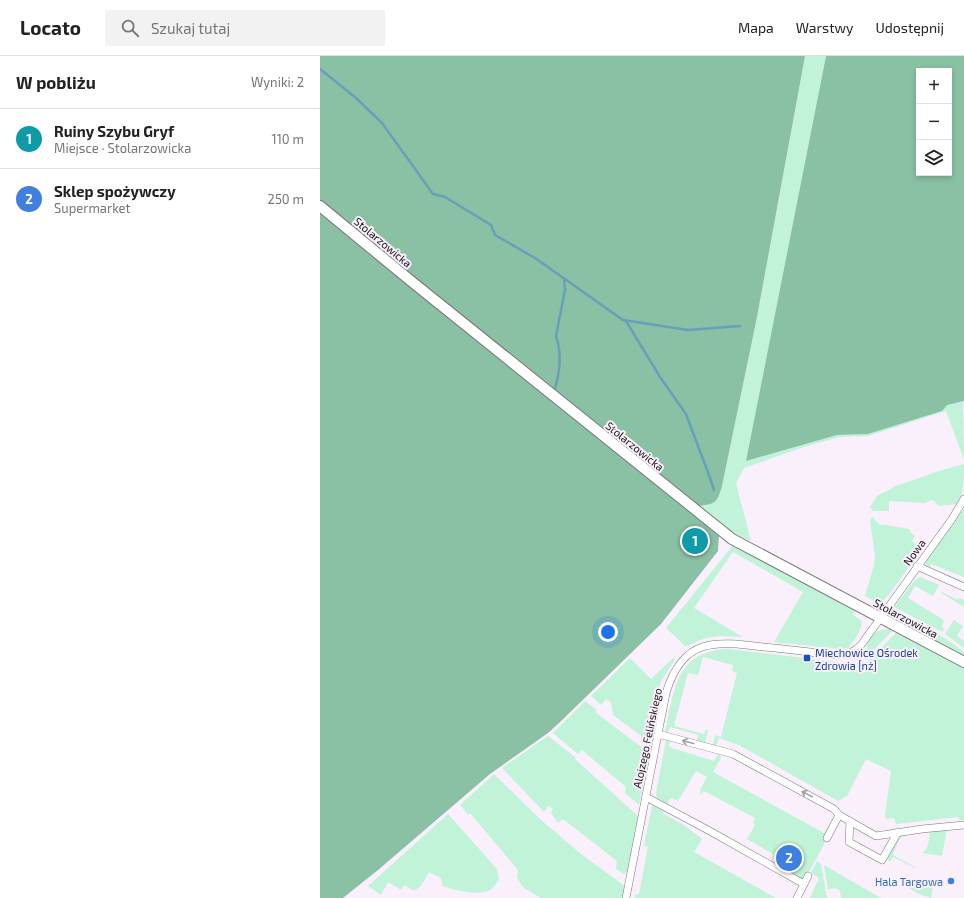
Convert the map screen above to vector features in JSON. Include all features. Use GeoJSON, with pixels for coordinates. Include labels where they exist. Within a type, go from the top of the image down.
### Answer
{"type":"FeatureCollection","features":[{"type":"Feature","properties":{"kind":"street","name":"Stolarzowicka"},"geometry":{"type":"LineString","coordinates":[[320,206],[417,286],[732,539],[964,662]]}},
{"type":"Feature","properties":{"kind":"street","name":"Nowa"},"geometry":{"type":"LineString","coordinates":[[880,618],[952,519],[964,499]]}},
{"type":"Feature","properties":{"kind":"street"},"geometry":{"type":"LineString","coordinates":[[917,566],[964,587]]}},
{"type":"Feature","properties":{"kind":"street","name":"Alojzego Felińskiego"},"geometry":{"type":"LineString","coordinates":[[626,898],[670,680],[683,660],[697,649],[706,645],[730,643],[832,655],[846,655],[855,651],[861,645],[880,618]]}},
{"type":"Feature","properties":{"kind":"street"},"geometry":{"type":"LineString","coordinates":[[658,734],[733,754],[834,808],[839,815],[876,836],[964,824]]}},
{"type":"Feature","properties":{"kind":"street"},"geometry":{"type":"LineString","coordinates":[[646,797],[804,884]]}},
{"type":"Feature","properties":{"kind":"street"},"geometry":{"type":"LineString","coordinates":[[827,838],[839,815]]}},
{"type":"Feature","properties":{"kind":"street"},"geometry":{"type":"LineString","coordinates":[[850,821],[849,842],[882,860],[898,832]]}},
{"type":"Feature","properties":{"kind":"street"},"geometry":{"type":"LineString","coordinates":[[797,898],[808,876]]}},
{"type":"Feature","properties":{"kind":"green space"},"geometry":{"type":"Polygon","coordinates":[[[320,56],[805,56],[757,317],[722,486],[719,496],[715,502],[698,506],[719,534],[718,551],[661,624],[558,724],[548,733],[490,774],[343,898],[320,898],[320,56]]]}},
{"type":"Feature","properties":{"kind":"green space"},"geometry":{"type":"Polygon","coordinates":[[[805,56],[826,56],[746,461],[837,435],[868,434],[942,411],[947,405],[963,401],[964,460],[946,411],[868,436],[839,437],[804,447],[744,468],[736,483],[751,541],[730,532],[698,506],[715,502],[719,496],[722,486],[757,317],[805,56]]]}},
{"type":"Feature","properties":{"kind":"green space"},"geometry":{"type":"Polygon","coordinates":[[[826,56],[964,56],[964,401],[947,405],[942,411],[868,434],[837,435],[746,461],[826,56]]]}},
{"type":"Feature","properties":{"kind":"green space"},"geometry":{"type":"Polygon","coordinates":[[[964,464],[963,490],[958,504],[939,506],[933,500],[924,503],[889,501],[889,511],[873,511],[870,507],[877,496],[896,486],[964,464]]]}},
{"type":"Feature","properties":{"kind":"green space"},"geometry":{"type":"Polygon","coordinates":[[[964,509],[964,577],[931,564],[929,569],[926,566],[926,562],[964,509]]]}},
{"type":"Feature","properties":{"kind":"green space"},"geometry":{"type":"Polygon","coordinates":[[[872,517],[880,525],[909,529],[915,536],[912,541],[922,549],[890,593],[880,604],[865,596],[874,565],[875,556],[870,521],[872,517]]]}},
{"type":"Feature","properties":{"kind":"green space"},"geometry":{"type":"Polygon","coordinates":[[[734,544],[856,609],[853,615],[862,621],[857,635],[848,648],[839,649],[774,642],[803,592],[733,552],[694,608],[743,637],[712,637],[685,646],[666,628],[734,544]]]}},
{"type":"Feature","properties":{"kind":"green space"},"geometry":{"type":"Polygon","coordinates":[[[920,577],[939,585],[933,596],[915,586],[908,598],[944,620],[942,627],[945,629],[942,632],[894,607],[915,580],[920,577]]]}},
{"type":"Feature","properties":{"kind":"green space"},"geometry":{"type":"Polygon","coordinates":[[[942,592],[956,599],[960,598],[964,600],[964,607],[941,593],[942,592]]]}},
{"type":"Feature","properties":{"kind":"green space"},"geometry":{"type":"Polygon","coordinates":[[[954,620],[963,626],[957,636],[964,641],[964,648],[945,634],[954,620]]]}},
{"type":"Feature","properties":{"kind":"green space"},"geometry":{"type":"Polygon","coordinates":[[[916,623],[945,638],[964,652],[964,657],[904,625],[913,627],[916,623]]]}},
{"type":"Feature","properties":{"kind":"green space"},"geometry":{"type":"Polygon","coordinates":[[[881,630],[893,630],[866,658],[868,642],[872,635],[881,630]]]}},
{"type":"Feature","properties":{"kind":"green space"},"geometry":{"type":"Polygon","coordinates":[[[897,632],[964,667],[964,820],[960,820],[958,817],[896,824],[894,818],[886,819],[885,815],[891,771],[866,759],[847,796],[838,801],[739,745],[719,738],[716,746],[713,745],[715,735],[721,737],[737,673],[732,671],[733,665],[703,657],[698,675],[688,673],[674,726],[704,734],[706,729],[708,730],[705,743],[697,741],[698,735],[670,727],[668,734],[665,733],[671,702],[680,676],[687,665],[697,657],[710,651],[728,649],[864,665],[897,632]]]}},
{"type":"Feature","properties":{"kind":"green space"},"geometry":{"type":"Polygon","coordinates":[[[630,658],[651,679],[673,658],[675,660],[661,681],[644,738],[613,715],[611,702],[606,699],[601,705],[591,696],[630,658]]]}},
{"type":"Feature","properties":{"kind":"green space"},"geometry":{"type":"Polygon","coordinates":[[[585,701],[597,710],[595,712],[649,753],[639,805],[625,793],[626,787],[582,750],[578,754],[553,733],[585,701]]]}},
{"type":"Feature","properties":{"kind":"green space"},"geometry":{"type":"Polygon","coordinates":[[[548,736],[575,757],[575,759],[638,816],[629,870],[624,874],[616,869],[617,861],[563,819],[558,823],[551,813],[553,809],[548,806],[544,812],[502,768],[548,736]]]}},
{"type":"Feature","properties":{"kind":"green space"},"geometry":{"type":"Polygon","coordinates":[[[666,740],[670,741],[669,746],[672,748],[714,761],[719,753],[721,758],[713,772],[824,833],[833,819],[826,840],[804,881],[792,874],[799,859],[784,851],[780,858],[747,839],[755,825],[753,823],[755,818],[704,791],[701,795],[700,790],[707,777],[696,771],[678,801],[671,798],[667,804],[657,798],[656,793],[666,740]]]}},
{"type":"Feature","properties":{"kind":"green space"},"geometry":{"type":"Polygon","coordinates":[[[494,774],[540,819],[581,854],[626,887],[624,898],[541,898],[524,888],[517,878],[518,870],[470,813],[468,815],[460,805],[494,774]]]}},
{"type":"Feature","properties":{"kind":"green space"},"geometry":{"type":"Polygon","coordinates":[[[652,806],[655,806],[663,811],[662,813],[684,825],[702,839],[694,852],[776,898],[635,898],[635,895],[639,894],[648,847],[644,846],[652,806]]]}},
{"type":"Feature","properties":{"kind":"green space"},"geometry":{"type":"Polygon","coordinates":[[[448,814],[497,869],[499,880],[493,888],[488,891],[475,893],[442,886],[441,878],[429,872],[421,886],[414,891],[404,885],[401,890],[388,882],[381,895],[368,886],[448,814]]]}},
{"type":"Feature","properties":{"kind":"green space"},"geometry":{"type":"Polygon","coordinates":[[[947,829],[942,856],[922,853],[927,846],[930,831],[947,829]]]}},
{"type":"Feature","properties":{"kind":"green space"},"geometry":{"type":"Polygon","coordinates":[[[907,834],[906,836],[901,837],[893,855],[915,868],[893,857],[890,862],[887,858],[901,835],[907,834]]]}},
{"type":"Feature","properties":{"kind":"green space"},"geometry":{"type":"Polygon","coordinates":[[[817,861],[821,864],[827,898],[810,898],[819,878],[811,873],[817,861]]]}},
{"type":"Feature","properties":{"kind":"green space"},"geometry":{"type":"Polygon","coordinates":[[[824,865],[881,898],[841,898],[840,891],[837,889],[834,888],[828,890],[824,865]]]}},
{"type":"Feature","properties":{"kind":"green space"},"geometry":{"type":"Polygon","coordinates":[[[907,881],[919,881],[922,885],[933,886],[931,898],[912,890],[907,881]]]}},
{"type":"Feature","properties":{"kind":"waterway"},"geometry":{"type":"LineString","coordinates":[[320,69],[356,98],[382,123],[433,194],[445,197],[491,225],[495,235],[535,258],[623,320],[688,330],[740,326]]}},
{"type":"Feature","properties":{"kind":"waterway"},"geometry":{"type":"LineString","coordinates":[[554,391],[560,364],[556,336],[565,290],[564,279]]}},
{"type":"Feature","properties":{"kind":"waterway"},"geometry":{"type":"LineString","coordinates":[[626,321],[660,377],[686,414],[714,490]]}},
{"type":"Feature","properties":{"kind":"place","name":"Ruiny Szybu Gryf"},"geometry":{"type":"Point","coordinates":[695,541]}},
{"type":"Feature","properties":{"kind":"place","name":"Miechowice Ośrodek Zdrowia [nż]"},"geometry":{"type":"Point","coordinates":[807,658]}},
{"type":"Feature","properties":{"kind":"place","name":"Sklep spożywczy"},"geometry":{"type":"Point","coordinates":[789,858]}},
{"type":"Feature","properties":{"kind":"place","name":"Hala Targowa"},"geometry":{"type":"Point","coordinates":[951,881]}}]}
